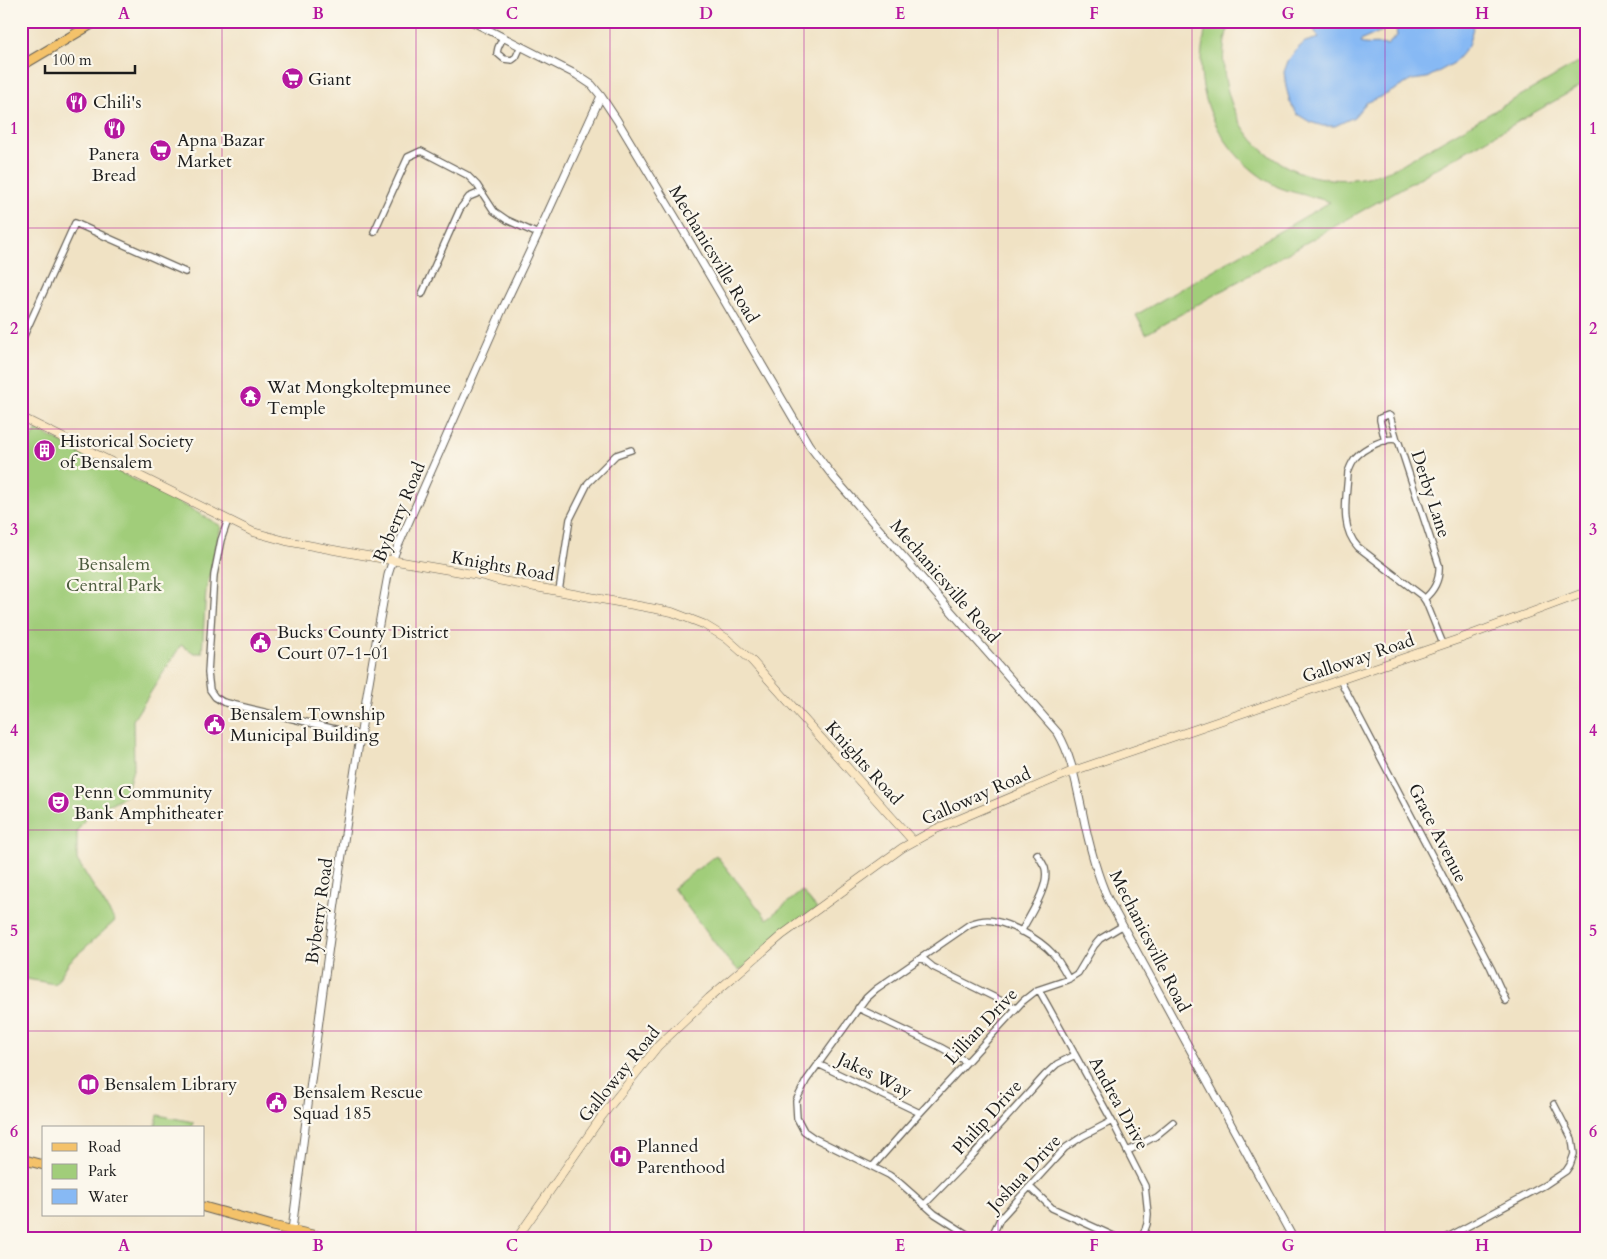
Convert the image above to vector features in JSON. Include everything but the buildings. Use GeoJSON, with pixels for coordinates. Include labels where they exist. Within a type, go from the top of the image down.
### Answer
{"type":"FeatureCollection","features":[{"type":"Feature","properties":{"kind":"main road"},"geometry":{"type":"LineString","coordinates":[[21,66],[97,21]]}},
{"type":"Feature","properties":{"kind":"main road","name":"Knights Road"},"geometry":{"type":"LineString","coordinates":[[21,417],[228,520],[268,536],[392,561],[484,576],[559,592],[672,612],[703,624],[726,638],[752,661],[913,841]]}},
{"type":"Feature","properties":{"kind":"main road","name":"Galloway Road"},"geometry":{"type":"LineString","coordinates":[[517,1238],[602,1116],[658,1046],[709,998],[782,935],[880,862],[913,841],[936,829],[1073,771],[1340,680],[1586,592]]}},
{"type":"Feature","properties":{"kind":"main road"},"geometry":{"type":"LineString","coordinates":[[21,1159],[42,1164]]}},
{"type":"Feature","properties":{"kind":"main road"},"geometry":{"type":"LineString","coordinates":[[205,1207],[291,1234],[326,1238]]}},
{"type":"Feature","properties":{"kind":"street","name":"Mechanicsville Road"},"geometry":{"type":"LineString","coordinates":[[471,21],[577,74],[592,86],[617,120],[682,228],[808,445],[835,479],[1055,729],[1067,750],[1099,878],[1122,926],[1293,1238]]}},
{"type":"Feature","properties":{"kind":"street"},"geometry":{"type":"LineString","coordinates":[[503,37],[497,54],[504,59],[512,60],[516,57],[521,46]]}},
{"type":"Feature","properties":{"kind":"street","name":"Byberry Road"},"geometry":{"type":"LineString","coordinates":[[291,1234],[330,932],[360,735],[385,590],[392,561],[503,308],[600,96]]}},
{"type":"Feature","properties":{"kind":"street"},"geometry":{"type":"LineString","coordinates":[[374,232],[408,157],[421,151],[467,175],[473,180],[494,211],[507,220],[538,234]]}},
{"type":"Feature","properties":{"kind":"street"},"geometry":{"type":"LineString","coordinates":[[422,294],[460,209],[469,197],[481,192]]}},
{"type":"Feature","properties":{"kind":"street"},"geometry":{"type":"LineString","coordinates":[[21,342],[75,223],[185,272]]}},
{"type":"Feature","properties":{"kind":"street"},"geometry":{"type":"LineString","coordinates":[[1385,441],[1380,418],[1388,415],[1390,416],[1397,440]]}},
{"type":"Feature","properties":{"kind":"street","name":"Derby Lane"},"geometry":{"type":"LineString","coordinates":[[1424,599],[1434,588],[1439,565],[1397,440],[1392,438],[1374,444],[1355,458],[1348,472],[1347,528],[1350,537],[1358,547],[1424,599],[1443,644]]}},
{"type":"Feature","properties":{"kind":"street"},"geometry":{"type":"LineString","coordinates":[[559,592],[570,519],[588,483],[616,456],[631,450]]}},
{"type":"Feature","properties":{"kind":"street"},"geometry":{"type":"LineString","coordinates":[[228,520],[221,540],[213,581],[208,672],[210,690],[223,702],[360,735]]}},
{"type":"Feature","properties":{"kind":"street","name":"Grace Avenue"},"geometry":{"type":"LineString","coordinates":[[1340,680],[1492,968],[1506,1001]]}},
{"type":"Feature","properties":{"kind":"street"},"geometry":{"type":"LineString","coordinates":[[1021,932],[1045,881],[1045,868],[1037,854]]}},
{"type":"Feature","properties":{"kind":"street"},"geometry":{"type":"LineString","coordinates":[[973,1238],[946,1222],[900,1183],[873,1166],[814,1138],[800,1126],[796,1113],[796,1101],[806,1081],[858,1008],[876,990],[964,927],[979,921],[993,921],[1021,932],[1052,953],[1069,979]]}},
{"type":"Feature","properties":{"kind":"street","name":"Lillian Drive"},"geometry":{"type":"LineString","coordinates":[[873,1166],[1016,1008],[1030,995],[1069,979],[1078,973],[1100,939],[1122,926]]}},
{"type":"Feature","properties":{"kind":"street"},"geometry":{"type":"LineString","coordinates":[[922,958],[934,967],[1016,1008]]}},
{"type":"Feature","properties":{"kind":"street","name":"Andrea Drive"},"geometry":{"type":"LineString","coordinates":[[1039,990],[1141,1177],[1146,1192],[1147,1224],[1142,1238]]}},
{"type":"Feature","properties":{"kind":"street"},"geometry":{"type":"LineString","coordinates":[[858,1008],[967,1062]]}},
{"type":"Feature","properties":{"kind":"street","name":"Philip Drive"},"geometry":{"type":"LineString","coordinates":[[924,1205],[1045,1075],[1057,1064],[1075,1055]]}},
{"type":"Feature","properties":{"kind":"street","name":"Jakes Way"},"geometry":{"type":"LineString","coordinates":[[818,1064],[920,1113]]}},
{"type":"Feature","properties":{"kind":"street"},"geometry":{"type":"LineString","coordinates":[[1446,1238],[1545,1185],[1566,1171],[1574,1154],[1572,1139],[1554,1104]]}},
{"type":"Feature","properties":{"kind":"street","name":"Joshua Drive"},"geometry":{"type":"LineString","coordinates":[[991,1238],[1000,1219],[1065,1148],[1112,1121]]}},
{"type":"Feature","properties":{"kind":"street"},"geometry":{"type":"LineString","coordinates":[[1128,1151],[1156,1136],[1173,1122]]}},
{"type":"Feature","properties":{"kind":"street"},"geometry":{"type":"LineString","coordinates":[[1030,1187],[1052,1208],[1118,1238]]}},
{"type":"Feature","properties":{"kind":"green space"},"geometry":{"type":"Polygon","coordinates":[[[1207,21],[1231,21],[1224,47],[1226,84],[1238,118],[1253,140],[1272,158],[1294,170],[1318,177],[1344,179],[1371,176],[1397,167],[1586,58],[1586,83],[1146,334],[1136,315],[1330,202],[1278,187],[1262,178],[1236,154],[1224,139],[1208,107],[1203,89],[1201,58],[1207,21]]]}},
{"type":"Feature","properties":{"kind":"green space","name":"Bensalem Central Park"},"geometry":{"type":"Polygon","coordinates":[[[37,430],[186,506],[221,526],[206,590],[202,653],[194,653],[181,645],[133,720],[134,766],[125,796],[87,816],[77,831],[77,860],[115,921],[70,961],[55,984],[21,978],[21,455],[37,430]]]}},
{"type":"Feature","properties":{"kind":"green space"},"geometry":{"type":"Polygon","coordinates":[[[716,855],[767,919],[802,891],[817,909],[739,971],[727,959],[673,888],[716,855]]]}},
{"type":"Feature","properties":{"kind":"green space"},"geometry":{"type":"Polygon","coordinates":[[[158,1115],[193,1122],[192,1126],[155,1126],[158,1115]]]}},
{"type":"Feature","properties":{"kind":"water"},"geometry":{"type":"Polygon","coordinates":[[[1309,21],[1475,21],[1468,46],[1454,63],[1427,78],[1412,80],[1366,103],[1354,117],[1335,126],[1323,126],[1310,122],[1297,114],[1290,102],[1286,87],[1284,72],[1288,61],[1305,42],[1319,38],[1309,21]],[[1391,27],[1362,40],[1360,43],[1387,45],[1397,36],[1396,29],[1391,27]]]}},
{"type":"Feature","properties":{"kind":"place","name":"Giant"},"geometry":{"type":"Point","coordinates":[292,79]}},
{"type":"Feature","properties":{"kind":"place","name":"Chili's"},"geometry":{"type":"Point","coordinates":[77,102]}},
{"type":"Feature","properties":{"kind":"place","name":"Panera Bread"},"geometry":{"type":"Point","coordinates":[114,129]}},
{"type":"Feature","properties":{"kind":"place","name":"Apna Bazar Market"},"geometry":{"type":"Point","coordinates":[161,150]}},
{"type":"Feature","properties":{"kind":"place","name":"Wat Mongkoltepmunee Temple"},"geometry":{"type":"Point","coordinates":[251,397]}},
{"type":"Feature","properties":{"kind":"place","name":"Historical Society of Bensalem"},"geometry":{"type":"Point","coordinates":[44,451]}},
{"type":"Feature","properties":{"kind":"place","name":"Bucks County District Court 07-1-01"},"geometry":{"type":"Point","coordinates":[261,642]}},
{"type":"Feature","properties":{"kind":"place","name":"Bensalem Township Municipal Building"},"geometry":{"type":"Point","coordinates":[214,724]}},
{"type":"Feature","properties":{"kind":"place","name":"Penn Community Bank Amphitheater"},"geometry":{"type":"Point","coordinates":[58,802]}},
{"type":"Feature","properties":{"kind":"place","name":"Bensalem Library"},"geometry":{"type":"Point","coordinates":[88,1084]}},
{"type":"Feature","properties":{"kind":"place","name":"Bensalem Rescue Squad 185"},"geometry":{"type":"Point","coordinates":[277,1102]}},
{"type":"Feature","properties":{"kind":"place","name":"Planned Parenthood"},"geometry":{"type":"Point","coordinates":[621,1156]}}]}
